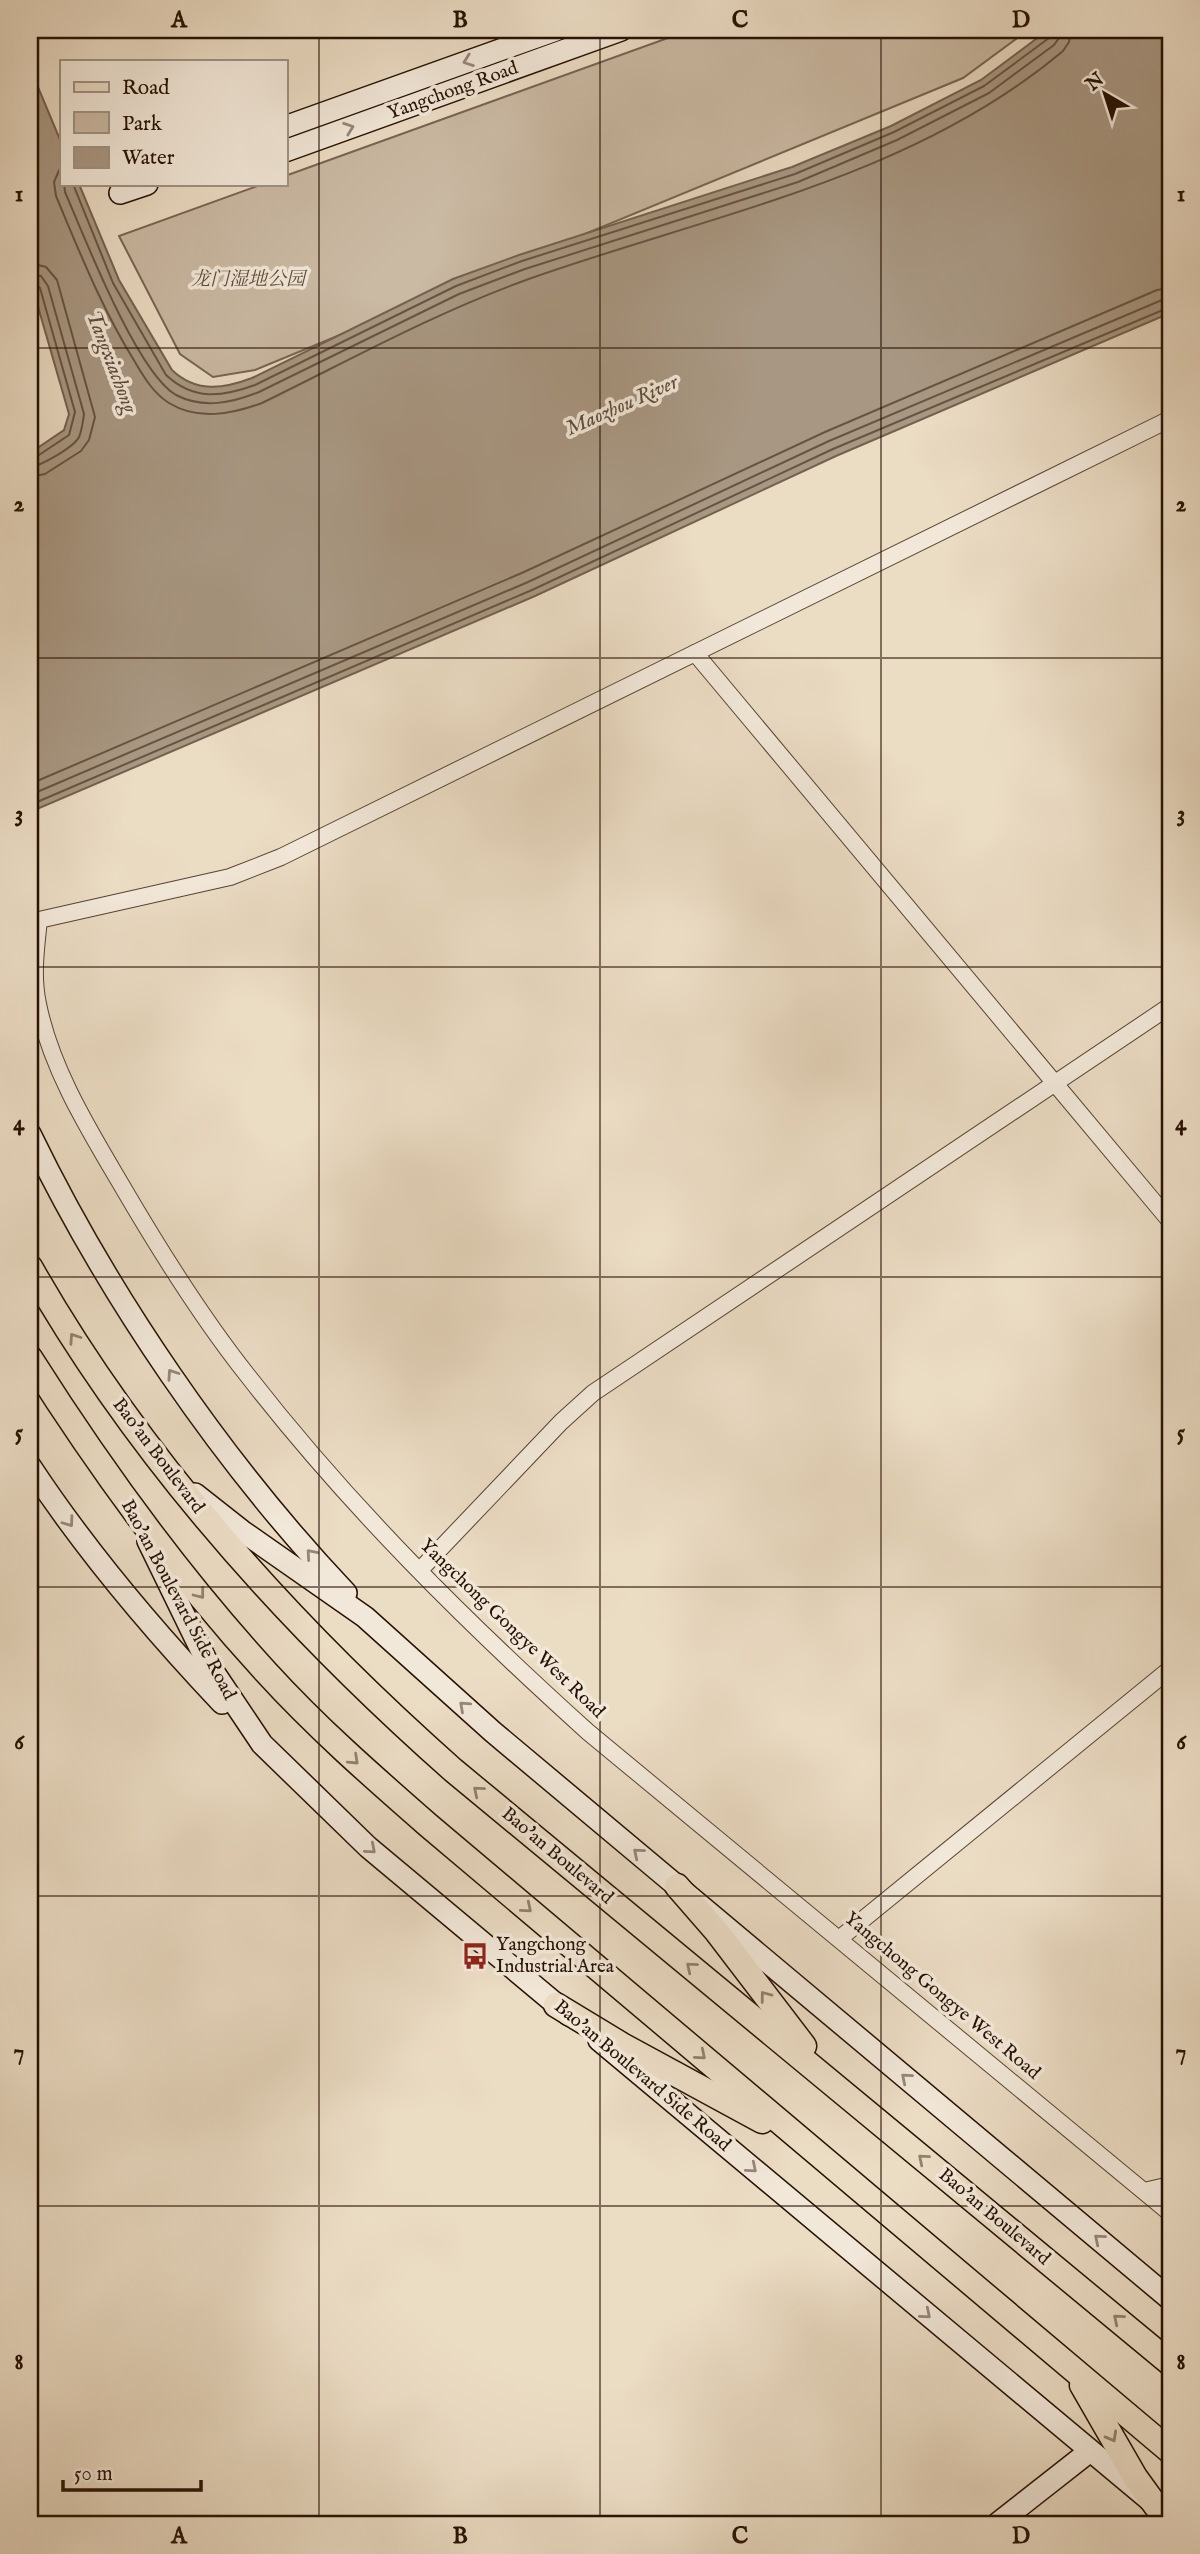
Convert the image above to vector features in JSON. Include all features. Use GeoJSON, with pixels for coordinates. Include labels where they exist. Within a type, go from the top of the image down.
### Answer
{"type":"FeatureCollection","features":[{"type":"Feature","properties":{"kind":"main road","name":"Yangchong Road"},"geometry":{"type":"LineString","coordinates":[[287,126],[556,30]]}},
{"type":"Feature","properties":{"kind":"main road","name":"Yangchong Road"},"geometry":{"type":"LineString","coordinates":[[287,150],[621,30]]}},
{"type":"Feature","properties":{"kind":"main road"},"geometry":{"type":"LineString","coordinates":[[120,193],[141,186]]}},
{"type":"Feature","properties":{"kind":"main road"},"geometry":{"type":"LineString","coordinates":[[30,1134],[89,1245],[176,1381],[300,1541],[392,1639],[493,1732],[1170,2299]]}},
{"type":"Feature","properties":{"kind":"main road","name":"Bao'an Boulevard"},"geometry":{"type":"LineString","coordinates":[[30,1267],[112,1394],[170,1474],[260,1582],[343,1668],[453,1770],[1170,2363]]}},
{"type":"Feature","properties":{"kind":"main road"},"geometry":{"type":"LineString","coordinates":[[30,1358],[110,1475],[174,1561],[235,1637],[327,1735],[428,1825],[1170,2451]]}},
{"type":"Feature","properties":{"kind":"main road"},"geometry":{"type":"LineString","coordinates":[[30,1466],[68,1522],[135,1607],[181,1660],[262,1744]]}},
{"type":"Feature","properties":{"kind":"main road"},"geometry":{"type":"LineString","coordinates":[[170,1474],[242,1531],[392,1639]]}},
{"type":"Feature","properties":{"kind":"main road","name":"Bao'an Boulevard Side Road"},"geometry":{"type":"LineString","coordinates":[[110,1475],[155,1553],[207,1662],[262,1744],[368,1847],[1163,2512]]}},
{"type":"Feature","properties":{"kind":"main road"},"geometry":{"type":"LineString","coordinates":[[677,1886],[717,1932],[811,2054],[857,2104]]}},
{"type":"Feature","properties":{"kind":"main road"},"geometry":{"type":"LineString","coordinates":[[556,2004],[590,2027],[748,2113],[821,2157]]}},
{"type":"Feature","properties":{"kind":"main road"},"geometry":{"type":"LineString","coordinates":[[1062,2359],[1091,2398],[1135,2477],[1163,2512]]}},
{"type":"Feature","properties":{"kind":"main road"},"geometry":{"type":"LineString","coordinates":[[997,2524],[1090,2451]]}},
{"type":"Feature","properties":{"kind":"street"},"geometry":{"type":"LineString","coordinates":[[34,921],[218,880],[281,857],[1170,419]]}},
{"type":"Feature","properties":{"kind":"street"},"geometry":{"type":"LineString","coordinates":[[695,653],[1170,1221]]}},
{"type":"Feature","properties":{"kind":"street","name":"Yangchong Gongye West Road"},"geometry":{"type":"LineString","coordinates":[[34,921],[35,985],[43,1026],[67,1084],[108,1164],[166,1258],[246,1374],[369,1519],[522,1672],[589,1732],[1170,2213]]}},
{"type":"Feature","properties":{"kind":"street"},"geometry":{"type":"LineString","coordinates":[[419,1570],[561,1422],[593,1393],[1170,1006]]}},
{"type":"Feature","properties":{"kind":"street"},"geometry":{"type":"LineString","coordinates":[[839,1939],[1170,1669]]}},
{"type":"Feature","properties":{"kind":"street"},"geometry":{"type":"LineString","coordinates":[[1144,2191],[1170,2185]]}},
{"type":"Feature","properties":{"kind":"green space","name":"龙门湿地公园"},"geometry":{"type":"Polygon","coordinates":[[[690,30],[1028,30],[963,78],[255,370],[213,377],[180,354],[119,236],[257,186],[287,186],[287,175],[690,30]]]}},
{"type":"Feature","properties":{"kind":"water"},"geometry":{"type":"Polygon","coordinates":[[[1048,30],[1170,30],[1170,313],[836,456],[535,596],[30,812],[30,453],[64,430],[69,414],[30,279],[30,68],[60,140],[60,186],[80,186],[119,280],[172,370],[191,382],[210,387],[231,385],[252,378],[453,279],[792,167],[891,126],[981,80],[1048,30]]]}},
{"type":"Feature","properties":{"kind":"place","name":"Yangchong Industrial Area"},"geometry":{"type":"Point","coordinates":[475,1956]}},
{"type":"Feature","properties":{"kind":"water label","name":"Tangxiachong"},"geometry":{"type":"Point","coordinates":[111,362]}},
{"type":"Feature","properties":{"kind":"water label","name":"Maozhou River"},"geometry":{"type":"Point","coordinates":[622,406]}}]}
